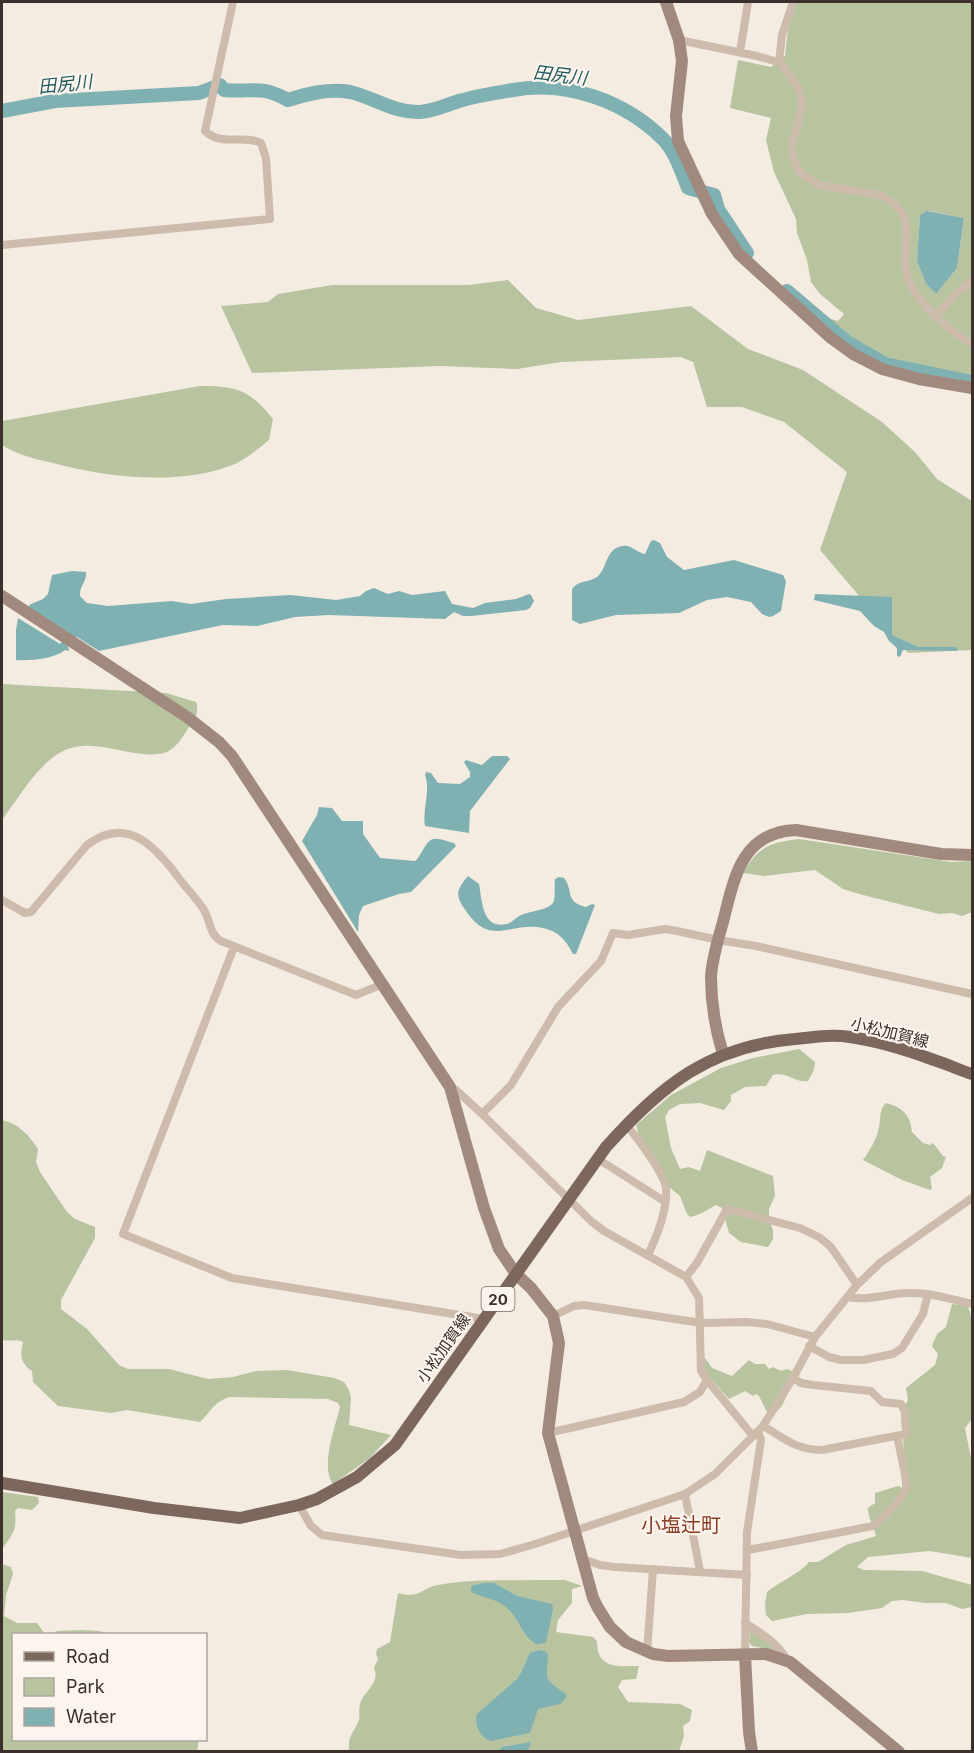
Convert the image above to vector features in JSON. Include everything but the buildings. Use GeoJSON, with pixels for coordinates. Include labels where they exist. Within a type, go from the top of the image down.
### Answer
{"type":"FeatureCollection","features":[{"type":"Feature","properties":{"kind":"main road","name":"小松加賀線"},"geometry":{"type":"LineString","coordinates":[[2,1483],[154,1508],[240,1518],[268,1513],[317,1499],[357,1478],[395,1445],[598,1159],[637,1113],[676,1080],[723,1054],[776,1041],[815,1037],[848,1037],[910,1051],[972,1074]]}},
{"type":"Feature","properties":{"kind":"street"},"geometry":{"type":"LineString","coordinates":[[2,245],[270,219],[266,158],[261,143],[251,140],[217,139],[205,131],[233,2]]}},
{"type":"Feature","properties":{"kind":"street"},"geometry":{"type":"LineString","coordinates":[[666,2],[679,39],[682,61],[676,116],[678,141],[712,214],[739,254],[831,338],[853,354],[882,369],[919,379],[972,388]]}},
{"type":"Feature","properties":{"kind":"street"},"geometry":{"type":"LineString","coordinates":[[740,52],[748,2]]}},
{"type":"Feature","properties":{"kind":"street"},"geometry":{"type":"LineString","coordinates":[[779,62],[782,35],[793,2]]}},
{"type":"Feature","properties":{"kind":"street"},"geometry":{"type":"LineString","coordinates":[[679,39],[779,62],[786,68],[796,84],[803,105],[792,143],[797,169],[820,185],[873,193],[889,199],[904,219],[907,230],[907,277],[913,289],[935,316],[972,344]]}},
{"type":"Feature","properties":{"kind":"street"},"geometry":{"type":"LineString","coordinates":[[935,316],[972,281]]}},
{"type":"Feature","properties":{"kind":"street"},"geometry":{"type":"LineString","coordinates":[[2,596],[187,717],[219,742],[232,756],[450,1087],[499,1250],[516,1274],[531,1288],[553,1316],[559,1343],[548,1433],[593,1598],[605,1619],[626,1642],[646,1652],[668,1656],[766,1654],[787,1660]]}},
{"type":"Feature","properties":{"kind":"street"},"geometry":{"type":"LineString","coordinates":[[723,1054],[712,1005],[711,974],[718,940],[739,867],[753,847],[774,832],[796,831],[941,854],[972,855]]}},
{"type":"Feature","properties":{"kind":"street"},"geometry":{"type":"LineString","coordinates":[[2,900],[25,913],[32,912],[87,845],[113,832],[126,834],[146,842],[163,858],[201,906],[212,934],[221,941],[356,994],[383,984]]}},
{"type":"Feature","properties":{"kind":"street"},"geometry":{"type":"LineString","coordinates":[[482,1114],[511,1085],[558,1007],[601,961],[613,933],[628,935],[665,929],[756,946],[972,994]]}},
{"type":"Feature","properties":{"kind":"street"},"geometry":{"type":"LineString","coordinates":[[234,947],[123,1234],[232,1278],[484,1319]]}},
{"type":"Feature","properties":{"kind":"street"},"geometry":{"type":"LineString","coordinates":[[450,1087],[482,1114],[568,1200],[604,1231],[686,1277],[699,1298],[701,1371],[707,1380],[758,1431],[795,1446],[812,1450],[906,1434],[905,1412],[901,1404],[882,1402],[871,1391],[813,1385],[801,1383],[793,1378]]}},
{"type":"Feature","properties":{"kind":"street"},"geometry":{"type":"LineString","coordinates":[[626,1125],[664,1182],[666,1190],[661,1221],[648,1255]]}},
{"type":"Feature","properties":{"kind":"street"},"geometry":{"type":"LineString","coordinates":[[598,1159],[664,1202]]}},
{"type":"Feature","properties":{"kind":"street"},"geometry":{"type":"LineString","coordinates":[[299,1505],[311,1526],[322,1535],[461,1555],[500,1554],[685,1494],[716,1474],[758,1431],[793,1378],[815,1337],[856,1285],[879,1263],[972,1198]]}},
{"type":"Feature","properties":{"kind":"street"},"geometry":{"type":"LineString","coordinates":[[686,1277],[697,1263],[727,1209],[800,1228],[819,1237],[831,1247],[856,1285]]}},
{"type":"Feature","properties":{"kind":"street"},"geometry":{"type":"LineString","coordinates":[[848,1297],[858,1299],[908,1293],[928,1294],[972,1304]]}},
{"type":"Feature","properties":{"kind":"street"},"geometry":{"type":"LineString","coordinates":[[809,1346],[829,1357],[841,1360],[863,1360],[893,1354],[902,1348],[923,1314],[928,1294]]}},
{"type":"Feature","properties":{"kind":"street"},"geometry":{"type":"LineString","coordinates":[[553,1316],[574,1306],[584,1305],[701,1323],[767,1324],[815,1337]]}},
{"type":"Feature","properties":{"kind":"street"},"geometry":{"type":"LineString","coordinates":[[548,1433],[684,1402],[700,1392],[707,1380]]}},
{"type":"Feature","properties":{"kind":"street"},"geometry":{"type":"LineString","coordinates":[[752,1752],[748,1732],[745,1623],[747,1532],[761,1440],[758,1431]]}},
{"type":"Feature","properties":{"kind":"street"},"geometry":{"type":"LineString","coordinates":[[747,1550],[873,1526],[879,1522],[901,1496],[906,1486],[897,1436]]}},
{"type":"Feature","properties":{"kind":"street"},"geometry":{"type":"LineString","coordinates":[[685,1494],[700,1571]]}},
{"type":"Feature","properties":{"kind":"street"},"geometry":{"type":"LineString","coordinates":[[583,1559],[608,1566],[747,1575]]}},
{"type":"Feature","properties":{"kind":"street"},"geometry":{"type":"LineString","coordinates":[[646,1652],[653,1569]]}},
{"type":"Feature","properties":{"kind":"street"},"geometry":{"type":"LineString","coordinates":[[745,1623],[771,1641],[782,1651],[787,1660],[899,1752]]}},
{"type":"Feature","properties":{"kind":"green space"},"geometry":{"type":"Polygon","coordinates":[[[797,2],[972,2],[972,384],[907,373],[874,360],[839,338],[797,303],[800,296],[827,318],[838,321],[844,314],[820,294],[811,282],[807,260],[797,233],[796,219],[774,172],[766,140],[771,118],[730,108],[738,60],[771,67],[785,56],[788,28],[797,2]],[[928,211],[920,215],[917,261],[926,284],[936,294],[957,268],[964,218],[928,211]]]}},
{"type":"Feature","properties":{"kind":"green space"},"geometry":{"type":"Polygon","coordinates":[[[508,280],[536,308],[578,320],[691,306],[748,349],[803,370],[882,422],[915,452],[937,479],[972,501],[972,650],[908,653],[820,550],[847,472],[784,422],[742,407],[707,407],[693,362],[681,357],[561,362],[517,369],[440,366],[252,373],[221,306],[268,302],[278,294],[332,285],[469,285],[508,280]]]}},
{"type":"Feature","properties":{"kind":"green space"},"geometry":{"type":"Polygon","coordinates":[[[200,386],[224,387],[250,396],[273,419],[269,440],[235,464],[214,471],[169,477],[97,473],[27,456],[2,445],[2,421],[200,386]]]}},
{"type":"Feature","properties":{"kind":"green space"},"geometry":{"type":"Polygon","coordinates":[[[2,684],[166,693],[196,702],[197,712],[178,743],[164,753],[141,754],[94,746],[82,746],[60,752],[32,778],[2,820],[2,684]]]}},
{"type":"Feature","properties":{"kind":"green space"},"geometry":{"type":"Polygon","coordinates":[[[799,839],[951,862],[972,861],[972,912],[962,916],[952,913],[939,914],[863,895],[843,889],[815,870],[764,876],[743,873],[754,857],[766,847],[799,839]]]}},
{"type":"Feature","properties":{"kind":"green space"},"geometry":{"type":"Polygon","coordinates":[[[799,1049],[815,1062],[814,1070],[808,1081],[778,1074],[773,1075],[766,1086],[745,1087],[731,1095],[731,1101],[724,1110],[700,1103],[680,1104],[669,1110],[665,1117],[671,1148],[680,1169],[689,1167],[700,1171],[707,1150],[773,1176],[775,1196],[769,1209],[769,1219],[773,1239],[768,1247],[741,1242],[729,1233],[722,1208],[716,1205],[700,1214],[690,1217],[687,1214],[680,1196],[669,1187],[639,1136],[636,1125],[671,1095],[721,1068],[753,1058],[799,1049]]]}},
{"type":"Feature","properties":{"kind":"green space"},"geometry":{"type":"Polygon","coordinates":[[[886,1103],[902,1110],[910,1121],[912,1132],[923,1143],[930,1145],[933,1143],[946,1157],[942,1168],[930,1177],[932,1189],[902,1180],[863,1160],[877,1136],[881,1111],[886,1103]]]}},
{"type":"Feature","properties":{"kind":"green space"},"geometry":{"type":"Polygon","coordinates":[[[2,1120],[27,1134],[38,1149],[36,1162],[40,1172],[67,1212],[75,1219],[95,1227],[95,1238],[61,1300],[61,1309],[87,1329],[119,1365],[128,1369],[169,1369],[208,1379],[233,1377],[256,1371],[287,1370],[334,1378],[344,1382],[349,1390],[351,1398],[349,1425],[391,1435],[370,1458],[333,1484],[329,1476],[328,1457],[340,1407],[338,1403],[328,1399],[230,1397],[216,1404],[200,1422],[127,1410],[111,1413],[58,1406],[33,1382],[32,1371],[25,1365],[22,1358],[23,1342],[2,1340],[2,1120]]]}},
{"type":"Feature","properties":{"kind":"green space"},"geometry":{"type":"Polygon","coordinates":[[[952,1304],[968,1306],[972,1320],[972,1419],[965,1428],[972,1464],[972,1558],[930,1551],[868,1557],[857,1567],[864,1570],[922,1571],[972,1585],[972,1607],[962,1609],[946,1603],[903,1600],[892,1601],[882,1608],[848,1613],[807,1614],[772,1621],[766,1615],[767,1592],[809,1562],[818,1562],[846,1545],[876,1536],[868,1508],[875,1503],[875,1493],[898,1486],[907,1490],[901,1413],[908,1400],[906,1388],[935,1365],[938,1354],[932,1346],[937,1334],[946,1327],[952,1304]]]}},
{"type":"Feature","properties":{"kind":"green space"},"geometry":{"type":"Polygon","coordinates":[[[705,1358],[712,1368],[732,1376],[749,1360],[755,1364],[765,1364],[769,1369],[773,1367],[781,1371],[787,1369],[792,1371],[783,1405],[774,1413],[768,1414],[756,1394],[753,1396],[745,1391],[729,1399],[704,1371],[703,1359],[705,1358]]]}},
{"type":"Feature","properties":{"kind":"green space"},"geometry":{"type":"Polygon","coordinates":[[[2,1492],[38,1497],[39,1503],[32,1510],[18,1508],[15,1511],[13,1532],[2,1549],[2,1492]]]}},
{"type":"Feature","properties":{"kind":"green space"},"geometry":{"type":"Polygon","coordinates":[[[2,1564],[11,1567],[13,1574],[6,1595],[4,1616],[17,1623],[37,1623],[44,1633],[12,1633],[12,1741],[199,1741],[197,1751],[2,1751],[2,1564]]]}},
{"type":"Feature","properties":{"kind":"green space"},"geometry":{"type":"Polygon","coordinates":[[[565,1580],[582,1586],[572,1589],[572,1603],[558,1620],[556,1632],[593,1637],[597,1641],[598,1650],[605,1662],[616,1666],[639,1666],[636,1679],[622,1680],[618,1687],[628,1702],[680,1704],[692,1710],[690,1721],[683,1726],[684,1736],[679,1751],[348,1752],[350,1738],[359,1720],[361,1701],[375,1677],[377,1649],[390,1642],[398,1593],[411,1595],[438,1585],[462,1582],[565,1580]]]}},
{"type":"Feature","properties":{"kind":"green space"},"geometry":{"type":"Polygon","coordinates":[[[81,1630],[107,1633],[52,1633],[81,1630]]]}},
{"type":"Feature","properties":{"kind":"green space"},"geometry":{"type":"Polygon","coordinates":[[[750,1630],[776,1651],[752,1646],[749,1642],[750,1630]]]}},
{"type":"Feature","properties":{"kind":"water"},"geometry":{"type":"Polygon","coordinates":[[[927,211],[964,218],[957,268],[936,294],[926,284],[917,261],[920,215],[927,211]]]}},
{"type":"Feature","properties":{"kind":"water"},"geometry":{"type":"Polygon","coordinates":[[[651,541],[660,543],[667,557],[684,570],[734,560],[783,575],[786,581],[781,611],[769,617],[762,614],[751,602],[727,597],[707,600],[679,613],[616,615],[580,624],[572,620],[572,589],[574,586],[597,577],[613,550],[629,546],[645,554],[651,541]]]}},
{"type":"Feature","properties":{"kind":"water"},"geometry":{"type":"Polygon","coordinates":[[[72,571],[86,572],[80,596],[87,603],[108,606],[172,601],[191,604],[226,599],[290,595],[336,600],[360,596],[374,588],[388,594],[399,591],[412,595],[445,591],[452,604],[473,608],[485,603],[516,599],[529,594],[534,601],[526,610],[471,616],[463,616],[454,612],[445,619],[329,615],[295,617],[257,626],[223,625],[99,651],[77,637],[68,646],[69,651],[65,650],[55,656],[42,659],[16,660],[18,618],[60,644],[69,633],[30,608],[29,605],[43,599],[48,594],[52,575],[72,571]]]}},
{"type":"Feature","properties":{"kind":"water"},"geometry":{"type":"Polygon","coordinates":[[[815,594],[892,597],[892,634],[894,636],[918,647],[957,647],[957,651],[903,650],[900,657],[897,656],[897,648],[884,632],[874,626],[860,611],[814,600],[815,594]]]}},
{"type":"Feature","properties":{"kind":"water"},"geometry":{"type":"Polygon","coordinates":[[[492,756],[507,756],[510,759],[470,811],[469,833],[425,826],[426,772],[431,773],[438,783],[460,784],[470,777],[470,772],[464,762],[466,760],[482,765],[492,756]]]}},
{"type":"Feature","properties":{"kind":"water"},"geometry":{"type":"Polygon","coordinates":[[[319,807],[332,808],[342,821],[363,821],[363,834],[380,858],[415,861],[428,842],[434,839],[454,843],[456,846],[411,892],[363,906],[359,915],[358,932],[302,841],[319,807]]]}},
{"type":"Feature","properties":{"kind":"water"},"geometry":{"type":"Polygon","coordinates":[[[468,876],[479,884],[488,918],[499,925],[507,924],[524,914],[551,905],[554,898],[555,879],[564,878],[575,902],[586,907],[595,905],[576,954],[573,954],[561,937],[548,929],[531,927],[491,930],[473,920],[458,895],[458,891],[468,876]]]}},
{"type":"Feature","properties":{"kind":"water"},"geometry":{"type":"Polygon","coordinates":[[[494,1583],[517,1596],[552,1604],[546,1643],[536,1644],[531,1641],[514,1616],[502,1604],[471,1592],[471,1586],[494,1583]]]}},
{"type":"Feature","properties":{"kind":"water"},"geometry":{"type":"Polygon","coordinates":[[[539,1650],[548,1654],[549,1681],[566,1694],[566,1698],[560,1704],[538,1709],[530,1733],[491,1741],[487,1739],[479,1730],[476,1722],[477,1714],[517,1679],[530,1653],[539,1650]]]}},
{"type":"Feature","properties":{"kind":"water"},"geometry":{"type":"Polygon","coordinates":[[[531,1742],[528,1751],[498,1751],[502,1747],[531,1742]]]}},
{"type":"Feature","properties":{"kind":"waterway","name":"田尻川"},"geometry":{"type":"LineString","coordinates":[[2,111],[55,101],[199,93],[220,85],[224,90],[270,92],[288,100],[326,91],[350,92],[393,108],[411,112],[435,109],[459,101],[513,90],[553,88],[574,91],[613,104],[631,114],[663,139],[675,156],[688,188],[714,195],[718,209],[747,253]]}},
{"type":"Feature","properties":{"kind":"waterway","name":"田尻川"},"geometry":{"type":"LineString","coordinates":[[787,291],[847,342],[885,364],[972,382]]}},
{"type":"Feature","properties":{"kind":"district","name":"小塩辻町"},"geometry":{"type":"Point","coordinates":[681,1525]}}]}
